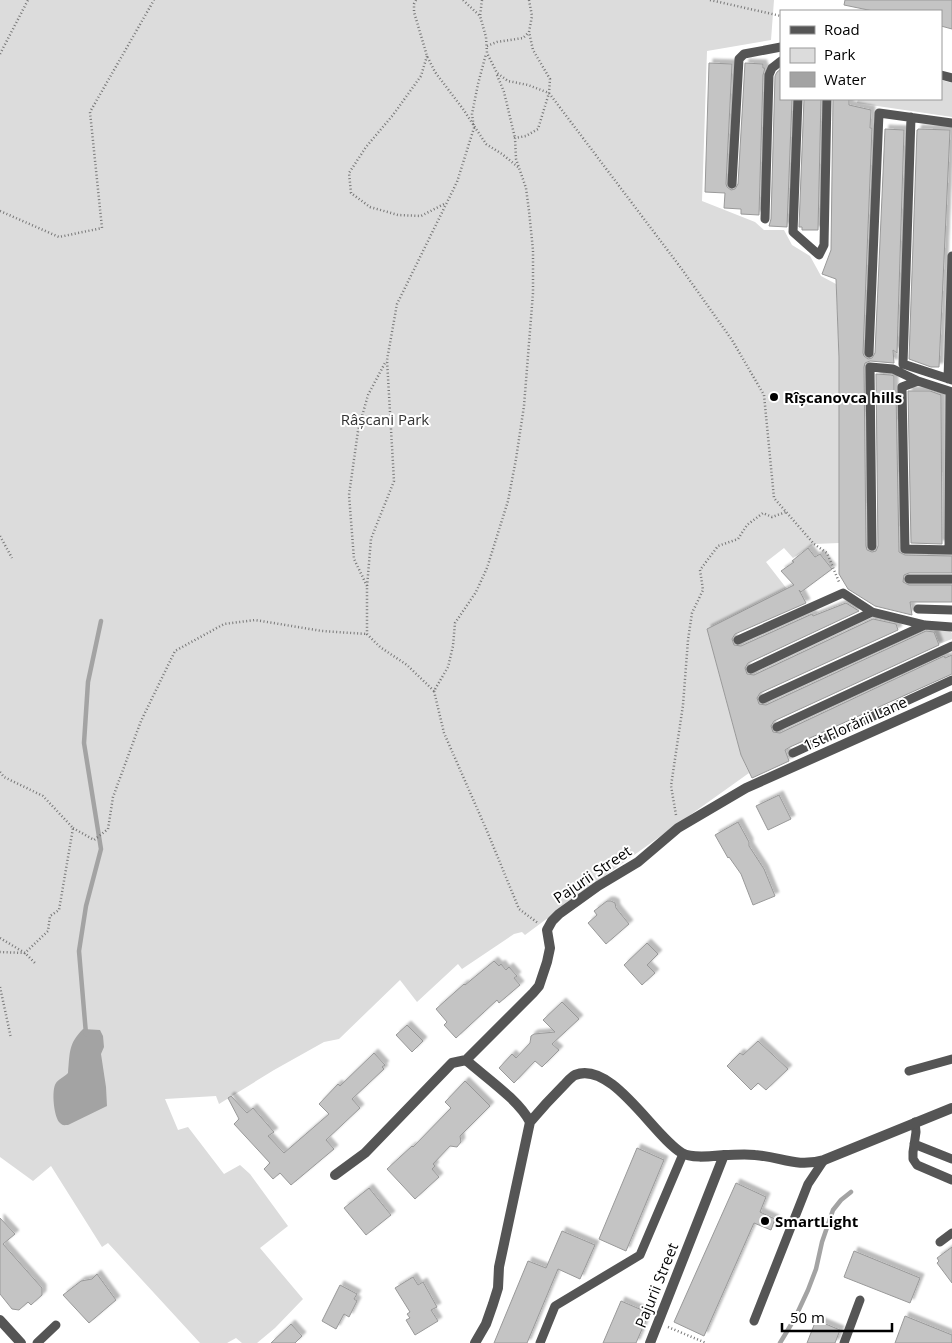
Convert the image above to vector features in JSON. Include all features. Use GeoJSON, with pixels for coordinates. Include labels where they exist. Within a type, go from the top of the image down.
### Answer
{"type":"FeatureCollection","features":[{"type":"Feature","properties":{"kind":"street","name":"1st Florării Lane"},"geometry":{"type":"LineString","coordinates":[[770,777],[952,696]]}},
{"type":"Feature","properties":{"kind":"street","name":"Pajurii Street"},"geometry":{"type":"LineString","coordinates":[[547,930],[559,914],[598,886],[638,862],[678,828],[746,788],[770,777]]}},
{"type":"Feature","properties":{"kind":"street"},"geometry":{"type":"LineString","coordinates":[[335,1175],[365,1152],[452,1063],[466,1060],[533,994],[539,986],[547,962],[550,948],[547,930]]}},
{"type":"Feature","properties":{"kind":"street"},"geometry":{"type":"LineString","coordinates":[[466,1060],[517,1104],[526,1113],[530,1122]]}},
{"type":"Feature","properties":{"kind":"street"},"geometry":{"type":"LineString","coordinates":[[475,1343],[486,1324],[498,1288],[499,1267],[530,1122],[573,1076],[582,1073],[604,1080],[622,1092],[643,1113],[658,1132],[683,1154],[704,1157],[756,1155],[782,1161],[815,1162],[952,1108]]}},
{"type":"Feature","properties":{"kind":"street","name":"Pajurii Street"},"geometry":{"type":"LineString","coordinates":[[650,1343],[724,1155]]}},
{"type":"Feature","properties":{"kind":"street"},"geometry":{"type":"LineString","coordinates":[[0,1320],[21,1343]]}},
{"type":"Feature","properties":{"kind":"lane"},"geometry":{"type":"LineString","coordinates":[[732,184],[739,59],[744,54],[780,47]]}},
{"type":"Feature","properties":{"kind":"lane"},"geometry":{"type":"LineString","coordinates":[[765,219],[769,75],[772,68],[780,63]]}},
{"type":"Feature","properties":{"kind":"lane"},"geometry":{"type":"LineString","coordinates":[[798,100],[793,232],[819,255],[824,245],[827,100]]}},
{"type":"Feature","properties":{"kind":"lane"},"geometry":{"type":"LineString","coordinates":[[869,353],[878,113],[952,122]]}},
{"type":"Feature","properties":{"kind":"lane"},"geometry":{"type":"LineString","coordinates":[[911,117],[903,364],[950,379],[952,256]]}},
{"type":"Feature","properties":{"kind":"lane"},"geometry":{"type":"LineString","coordinates":[[872,546],[870,367],[893,369],[918,381],[951,392],[951,550],[905,549],[902,387],[918,381]]}},
{"type":"Feature","properties":{"kind":"lane"},"geometry":{"type":"LineString","coordinates":[[909,579],[952,579]]}},
{"type":"Feature","properties":{"kind":"lane"},"geometry":{"type":"LineString","coordinates":[[738,640],[843,593],[872,612],[925,625],[952,627]]}},
{"type":"Feature","properties":{"kind":"lane"},"geometry":{"type":"LineString","coordinates":[[918,609],[952,610]]}},
{"type":"Feature","properties":{"kind":"lane"},"geometry":{"type":"LineString","coordinates":[[751,669],[872,612]]}},
{"type":"Feature","properties":{"kind":"lane"},"geometry":{"type":"LineString","coordinates":[[763,699],[925,625]]}},
{"type":"Feature","properties":{"kind":"lane"},"geometry":{"type":"LineString","coordinates":[[777,727],[952,646]]}},
{"type":"Feature","properties":{"kind":"lane"},"geometry":{"type":"LineString","coordinates":[[793,753],[952,680]]}},
{"type":"Feature","properties":{"kind":"lane"},"geometry":{"type":"LineString","coordinates":[[909,1071],[952,1059]]}},
{"type":"Feature","properties":{"kind":"lane"},"geometry":{"type":"LineString","coordinates":[[915,1122],[916,1132],[912,1152],[913,1159],[917,1165],[952,1180]]}},
{"type":"Feature","properties":{"kind":"lane"},"geometry":{"type":"LineString","coordinates":[[914,1144],[952,1159]]}},
{"type":"Feature","properties":{"kind":"lane"},"geometry":{"type":"LineString","coordinates":[[540,1343],[555,1306],[640,1255],[683,1154]]}},
{"type":"Feature","properties":{"kind":"lane"},"geometry":{"type":"LineString","coordinates":[[754,1321],[808,1184],[824,1160]]}},
{"type":"Feature","properties":{"kind":"lane"},"geometry":{"type":"LineString","coordinates":[[940,1242],[952,1232]]}},
{"type":"Feature","properties":{"kind":"lane"},"geometry":{"type":"LineString","coordinates":[[844,1343],[860,1300]]}},
{"type":"Feature","properties":{"kind":"lane"},"geometry":{"type":"LineString","coordinates":[[37,1343],[56,1325]]}},
{"type":"Feature","properties":{"kind":"path"},"geometry":{"type":"LineString","coordinates":[[0,54],[28,0]]}},
{"type":"Feature","properties":{"kind":"path"},"geometry":{"type":"LineString","coordinates":[[0,211],[59,237],[102,228],[90,112],[154,0]]}},
{"type":"Feature","properties":{"kind":"path"},"geometry":{"type":"LineString","coordinates":[[416,0],[414,12],[427,56],[435,72],[486,144],[519,168]]}},
{"type":"Feature","properties":{"kind":"path"},"geometry":{"type":"LineString","coordinates":[[463,0],[480,16]]}},
{"type":"Feature","properties":{"kind":"path"},"geometry":{"type":"LineString","coordinates":[[367,634],[367,587],[372,539],[394,481],[387,360],[397,304],[457,182],[474,128],[472,114],[486,53],[486,37],[480,16],[482,0]]}},
{"type":"Feature","properties":{"kind":"path"},"geometry":{"type":"LineString","coordinates":[[515,138],[526,136],[538,128],[549,93],[550,79],[533,50],[529,32],[532,16],[529,0]]}},
{"type":"Feature","properties":{"kind":"path"},"geometry":{"type":"LineString","coordinates":[[710,0],[780,16]]}},
{"type":"Feature","properties":{"kind":"path"},"geometry":{"type":"LineString","coordinates":[[486,46],[497,42],[523,38],[529,32]]}},
{"type":"Feature","properties":{"kind":"path"},"geometry":{"type":"LineString","coordinates":[[434,691],[448,668],[455,624],[476,592],[487,568],[508,501],[524,406],[533,293],[533,250],[529,211],[526,188],[516,159],[515,138],[504,92],[486,53]]}},
{"type":"Feature","properties":{"kind":"path"},"geometry":{"type":"LineString","coordinates":[[427,56],[421,76],[393,115],[366,147],[349,173],[351,194],[370,208],[398,215],[421,216],[447,202]]}},
{"type":"Feature","properties":{"kind":"path"},"geometry":{"type":"LineString","coordinates":[[496,73],[508,81],[528,85],[549,93],[681,268],[732,340],[764,395],[774,498],[814,544],[827,553],[843,593]]}},
{"type":"Feature","properties":{"kind":"path"},"geometry":{"type":"LineString","coordinates":[[367,587],[354,560],[349,494],[358,431],[368,395],[387,360]]}},
{"type":"Feature","properties":{"kind":"path"},"geometry":{"type":"LineString","coordinates":[[678,828],[670,786],[683,705],[692,613],[703,590],[700,570],[718,546],[738,539],[747,525],[763,513],[772,517],[786,512]]}},
{"type":"Feature","properties":{"kind":"path"},"geometry":{"type":"LineString","coordinates":[[0,536],[12,558]]}},
{"type":"Feature","properties":{"kind":"path"},"geometry":{"type":"LineString","coordinates":[[0,772],[4,777],[43,796],[73,828],[94,840],[108,829],[113,796],[142,721],[174,651],[224,624],[255,620],[322,632],[367,634],[380,647],[408,664],[434,691],[444,733],[519,909],[547,930]]}},
{"type":"Feature","properties":{"kind":"path"},"geometry":{"type":"LineString","coordinates":[[0,952],[25,953],[48,931],[50,916],[59,910],[73,828]]}},
{"type":"Feature","properties":{"kind":"path"},"geometry":{"type":"LineString","coordinates":[[0,938],[25,953],[35,963]]}},
{"type":"Feature","properties":{"kind":"path"},"geometry":{"type":"LineString","coordinates":[[0,987],[11,1038]]}},
{"type":"Feature","properties":{"kind":"path"},"geometry":{"type":"LineString","coordinates":[[658,1323],[706,1343]]}},
{"type":"Feature","properties":{"kind":"green space","name":"Râșcani Park"},"geometry":{"type":"Polygon","coordinates":[[[0,0],[774,0],[771,40],[707,51],[702,201],[755,222],[764,230],[784,230],[792,245],[810,256],[821,276],[836,284],[839,358],[839,543],[814,544],[793,558],[784,548],[766,562],[787,589],[707,629],[741,755],[749,773],[525,935],[522,932],[514,934],[462,969],[458,964],[417,1002],[400,980],[339,1039],[324,1042],[219,1104],[216,1096],[165,1099],[178,1130],[188,1127],[224,1174],[240,1165],[250,1174],[288,1226],[260,1248],[303,1299],[275,1328],[257,1343],[242,1343],[236,1338],[227,1343],[200,1343],[108,1243],[102,1247],[51,1166],[33,1181],[0,1157],[0,0]]]}},
{"type":"Feature","properties":{"kind":"green space"},"geometry":{"type":"Polygon","coordinates":[[[942,80],[952,83],[952,117],[857,103],[858,100],[942,100],[942,80]]]}},
{"type":"Feature","properties":{"kind":"green space"},"geometry":{"type":"Polygon","coordinates":[[[934,631],[950,631],[952,639],[939,644],[934,631]]]}},
{"type":"Feature","properties":{"kind":"water"},"geometry":{"type":"Polygon","coordinates":[[[83,1029],[100,1030],[103,1036],[104,1047],[101,1054],[107,1106],[68,1125],[64,1125],[58,1120],[55,1110],[54,1087],[68,1073],[72,1044],[83,1029]]]}},
{"type":"Feature","properties":{"kind":"building"},"geometry":{"type":"Polygon","coordinates":[[[845,0],[952,0],[952,29],[942,26],[942,10],[868,10],[844,5],[845,0]]]}},
{"type":"Feature","properties":{"kind":"building"},"geometry":{"type":"Polygon","coordinates":[[[709,63],[732,64],[726,184],[731,190],[735,189],[738,184],[745,63],[763,64],[763,68],[765,68],[763,75],[759,215],[741,214],[741,209],[724,208],[725,193],[705,192],[709,63]]]}},
{"type":"Feature","properties":{"kind":"building"},"geometry":{"type":"Polygon","coordinates":[[[780,70],[780,100],[792,100],[787,227],[769,226],[771,219],[775,76],[780,70]]]}},
{"type":"Feature","properties":{"kind":"building"},"geometry":{"type":"Polygon","coordinates":[[[804,100],[821,100],[818,230],[802,230],[802,227],[799,227],[804,100]]]}},
{"type":"Feature","properties":{"kind":"building"},"geometry":{"type":"Polygon","coordinates":[[[833,100],[849,100],[849,105],[871,110],[870,128],[872,128],[863,353],[868,359],[872,358],[875,353],[885,129],[904,130],[897,353],[893,350],[894,363],[870,361],[865,363],[864,367],[866,546],[867,550],[872,552],[876,551],[878,546],[876,374],[891,375],[894,376],[894,391],[896,391],[899,552],[905,555],[952,556],[952,573],[909,573],[904,575],[903,582],[909,585],[952,585],[952,602],[910,602],[912,615],[875,606],[848,589],[839,574],[839,358],[836,279],[822,274],[831,250],[833,100]]]}},
{"type":"Feature","properties":{"kind":"building"},"geometry":{"type":"Polygon","coordinates":[[[918,129],[950,130],[939,367],[931,367],[909,359],[918,129]]]}},
{"type":"Feature","properties":{"kind":"building"},"geometry":{"type":"Polygon","coordinates":[[[908,391],[930,391],[941,395],[942,544],[911,543],[908,391]]]}},
{"type":"Feature","properties":{"kind":"building"},"geometry":{"type":"Polygon","coordinates":[[[808,548],[815,557],[820,554],[832,569],[801,592],[799,590],[806,603],[735,634],[732,639],[734,645],[741,646],[812,614],[813,616],[846,603],[859,611],[748,663],[745,668],[747,674],[754,675],[873,619],[896,624],[898,630],[760,693],[757,698],[759,704],[766,705],[926,631],[934,632],[939,645],[774,721],[771,726],[773,732],[780,733],[944,656],[945,658],[952,655],[952,674],[790,747],[785,750],[789,761],[752,778],[741,755],[707,629],[794,585],[781,571],[794,562],[792,561],[808,548]]]}},
{"type":"Feature","properties":{"kind":"building"},"geometry":{"type":"Polygon","coordinates":[[[779,795],[791,819],[768,830],[756,806],[779,795]]]}},
{"type":"Feature","properties":{"kind":"building"},"geometry":{"type":"Polygon","coordinates":[[[738,822],[749,842],[749,846],[764,869],[775,896],[753,905],[741,874],[728,858],[715,835],[738,822]]]}},
{"type":"Feature","properties":{"kind":"building"},"geometry":{"type":"Polygon","coordinates":[[[607,901],[615,903],[616,908],[629,924],[606,944],[588,923],[597,915],[594,911],[607,901]]]}},
{"type":"Feature","properties":{"kind":"building"},"geometry":{"type":"Polygon","coordinates":[[[647,943],[658,954],[647,965],[655,973],[642,985],[624,965],[647,943]]]}},
{"type":"Feature","properties":{"kind":"building"},"geometry":{"type":"Polygon","coordinates":[[[494,961],[499,966],[501,964],[506,970],[509,967],[517,976],[514,978],[520,985],[499,1003],[497,1000],[456,1038],[444,1025],[447,1022],[436,1009],[494,961]]]}},
{"type":"Feature","properties":{"kind":"building"},"geometry":{"type":"Polygon","coordinates":[[[562,1002],[579,1019],[552,1044],[559,1050],[542,1067],[535,1061],[514,1083],[499,1068],[512,1054],[516,1058],[530,1043],[531,1036],[534,1034],[555,1032],[543,1020],[562,1002]]]}},
{"type":"Feature","properties":{"kind":"building"},"geometry":{"type":"Polygon","coordinates":[[[407,1025],[423,1041],[412,1052],[396,1035],[407,1025]]]}},
{"type":"Feature","properties":{"kind":"building"},"geometry":{"type":"Polygon","coordinates":[[[758,1041],[788,1069],[766,1090],[758,1083],[751,1090],[727,1066],[740,1053],[743,1055],[758,1041]]]}},
{"type":"Feature","properties":{"kind":"building"},"geometry":{"type":"Polygon","coordinates":[[[374,1053],[385,1065],[382,1067],[384,1069],[352,1099],[360,1108],[326,1140],[334,1149],[291,1185],[280,1173],[273,1179],[264,1169],[270,1163],[234,1124],[239,1119],[228,1098],[231,1096],[247,1113],[253,1108],[274,1132],[268,1136],[284,1153],[329,1114],[319,1104],[338,1084],[340,1086],[374,1053]]]}},
{"type":"Feature","properties":{"kind":"building"},"geometry":{"type":"Polygon","coordinates":[[[465,1081],[490,1106],[460,1136],[461,1142],[457,1147],[450,1146],[433,1164],[435,1166],[432,1169],[439,1177],[415,1199],[387,1169],[413,1147],[451,1108],[445,1102],[465,1081]]]}},
{"type":"Feature","properties":{"kind":"building"},"geometry":{"type":"Polygon","coordinates":[[[637,1148],[664,1160],[626,1251],[599,1239],[637,1148]]]}},
{"type":"Feature","properties":{"kind":"building"},"geometry":{"type":"Polygon","coordinates":[[[736,1183],[766,1197],[760,1212],[775,1219],[771,1230],[754,1223],[704,1336],[674,1322],[736,1183]]]}},
{"type":"Feature","properties":{"kind":"building"},"geometry":{"type":"Polygon","coordinates":[[[369,1188],[391,1215],[366,1235],[344,1208],[369,1188]]]}},
{"type":"Feature","properties":{"kind":"building"},"geometry":{"type":"Polygon","coordinates":[[[0,1218],[15,1234],[3,1244],[42,1288],[42,1295],[31,1305],[28,1302],[19,1310],[12,1309],[0,1294],[0,1218]]]}},
{"type":"Feature","properties":{"kind":"building"},"geometry":{"type":"Polygon","coordinates":[[[562,1231],[595,1245],[580,1279],[558,1269],[527,1343],[494,1343],[528,1261],[546,1268],[562,1231]]]}},
{"type":"Feature","properties":{"kind":"building"},"geometry":{"type":"Polygon","coordinates":[[[952,1247],[952,1283],[937,1263],[939,1261],[937,1258],[952,1247]]]}},
{"type":"Feature","properties":{"kind":"building"},"geometry":{"type":"Polygon","coordinates":[[[854,1251],[920,1278],[910,1303],[844,1277],[854,1251]]]}},
{"type":"Feature","properties":{"kind":"building"},"geometry":{"type":"Polygon","coordinates":[[[97,1274],[116,1300],[89,1323],[63,1295],[81,1281],[92,1279],[97,1274]]]}},
{"type":"Feature","properties":{"kind":"building"},"geometry":{"type":"Polygon","coordinates":[[[413,1277],[418,1285],[423,1282],[437,1307],[431,1310],[438,1321],[415,1335],[406,1320],[410,1318],[407,1314],[410,1312],[395,1288],[413,1277]]]}},
{"type":"Feature","properties":{"kind":"building"},"geometry":{"type":"Polygon","coordinates":[[[340,1285],[357,1294],[354,1299],[357,1301],[349,1317],[344,1314],[336,1329],[322,1321],[340,1285]]]}},
{"type":"Feature","properties":{"kind":"building"},"geometry":{"type":"Polygon","coordinates":[[[621,1301],[649,1313],[636,1343],[603,1343],[621,1301]]]}},
{"type":"Feature","properties":{"kind":"building"},"geometry":{"type":"Polygon","coordinates":[[[905,1316],[952,1335],[952,1343],[895,1343],[905,1316]]]}},
{"type":"Feature","properties":{"kind":"building"},"geometry":{"type":"Polygon","coordinates":[[[816,1320],[840,1330],[835,1343],[807,1343],[816,1320]]]}},
{"type":"Feature","properties":{"kind":"building"},"geometry":{"type":"Polygon","coordinates":[[[291,1324],[302,1336],[295,1343],[271,1343],[291,1324]]]}},
{"type":"Feature","properties":{"kind":"waterway"},"geometry":{"type":"LineString","coordinates":[[86,1034],[79,951],[86,906],[101,849],[84,743],[88,682],[101,621]]}},
{"type":"Feature","properties":{"kind":"waterway"},"geometry":{"type":"LineString","coordinates":[[780,1343],[795,1318],[808,1290],[833,1210],[851,1192]]}},
{"type":"Feature","properties":{"kind":"place","name":"Rîșcanovca hills"},"geometry":{"type":"Point","coordinates":[774,397]}},
{"type":"Feature","properties":{"kind":"place","name":"SmartLight"},"geometry":{"type":"Point","coordinates":[765,1221]}}]}
